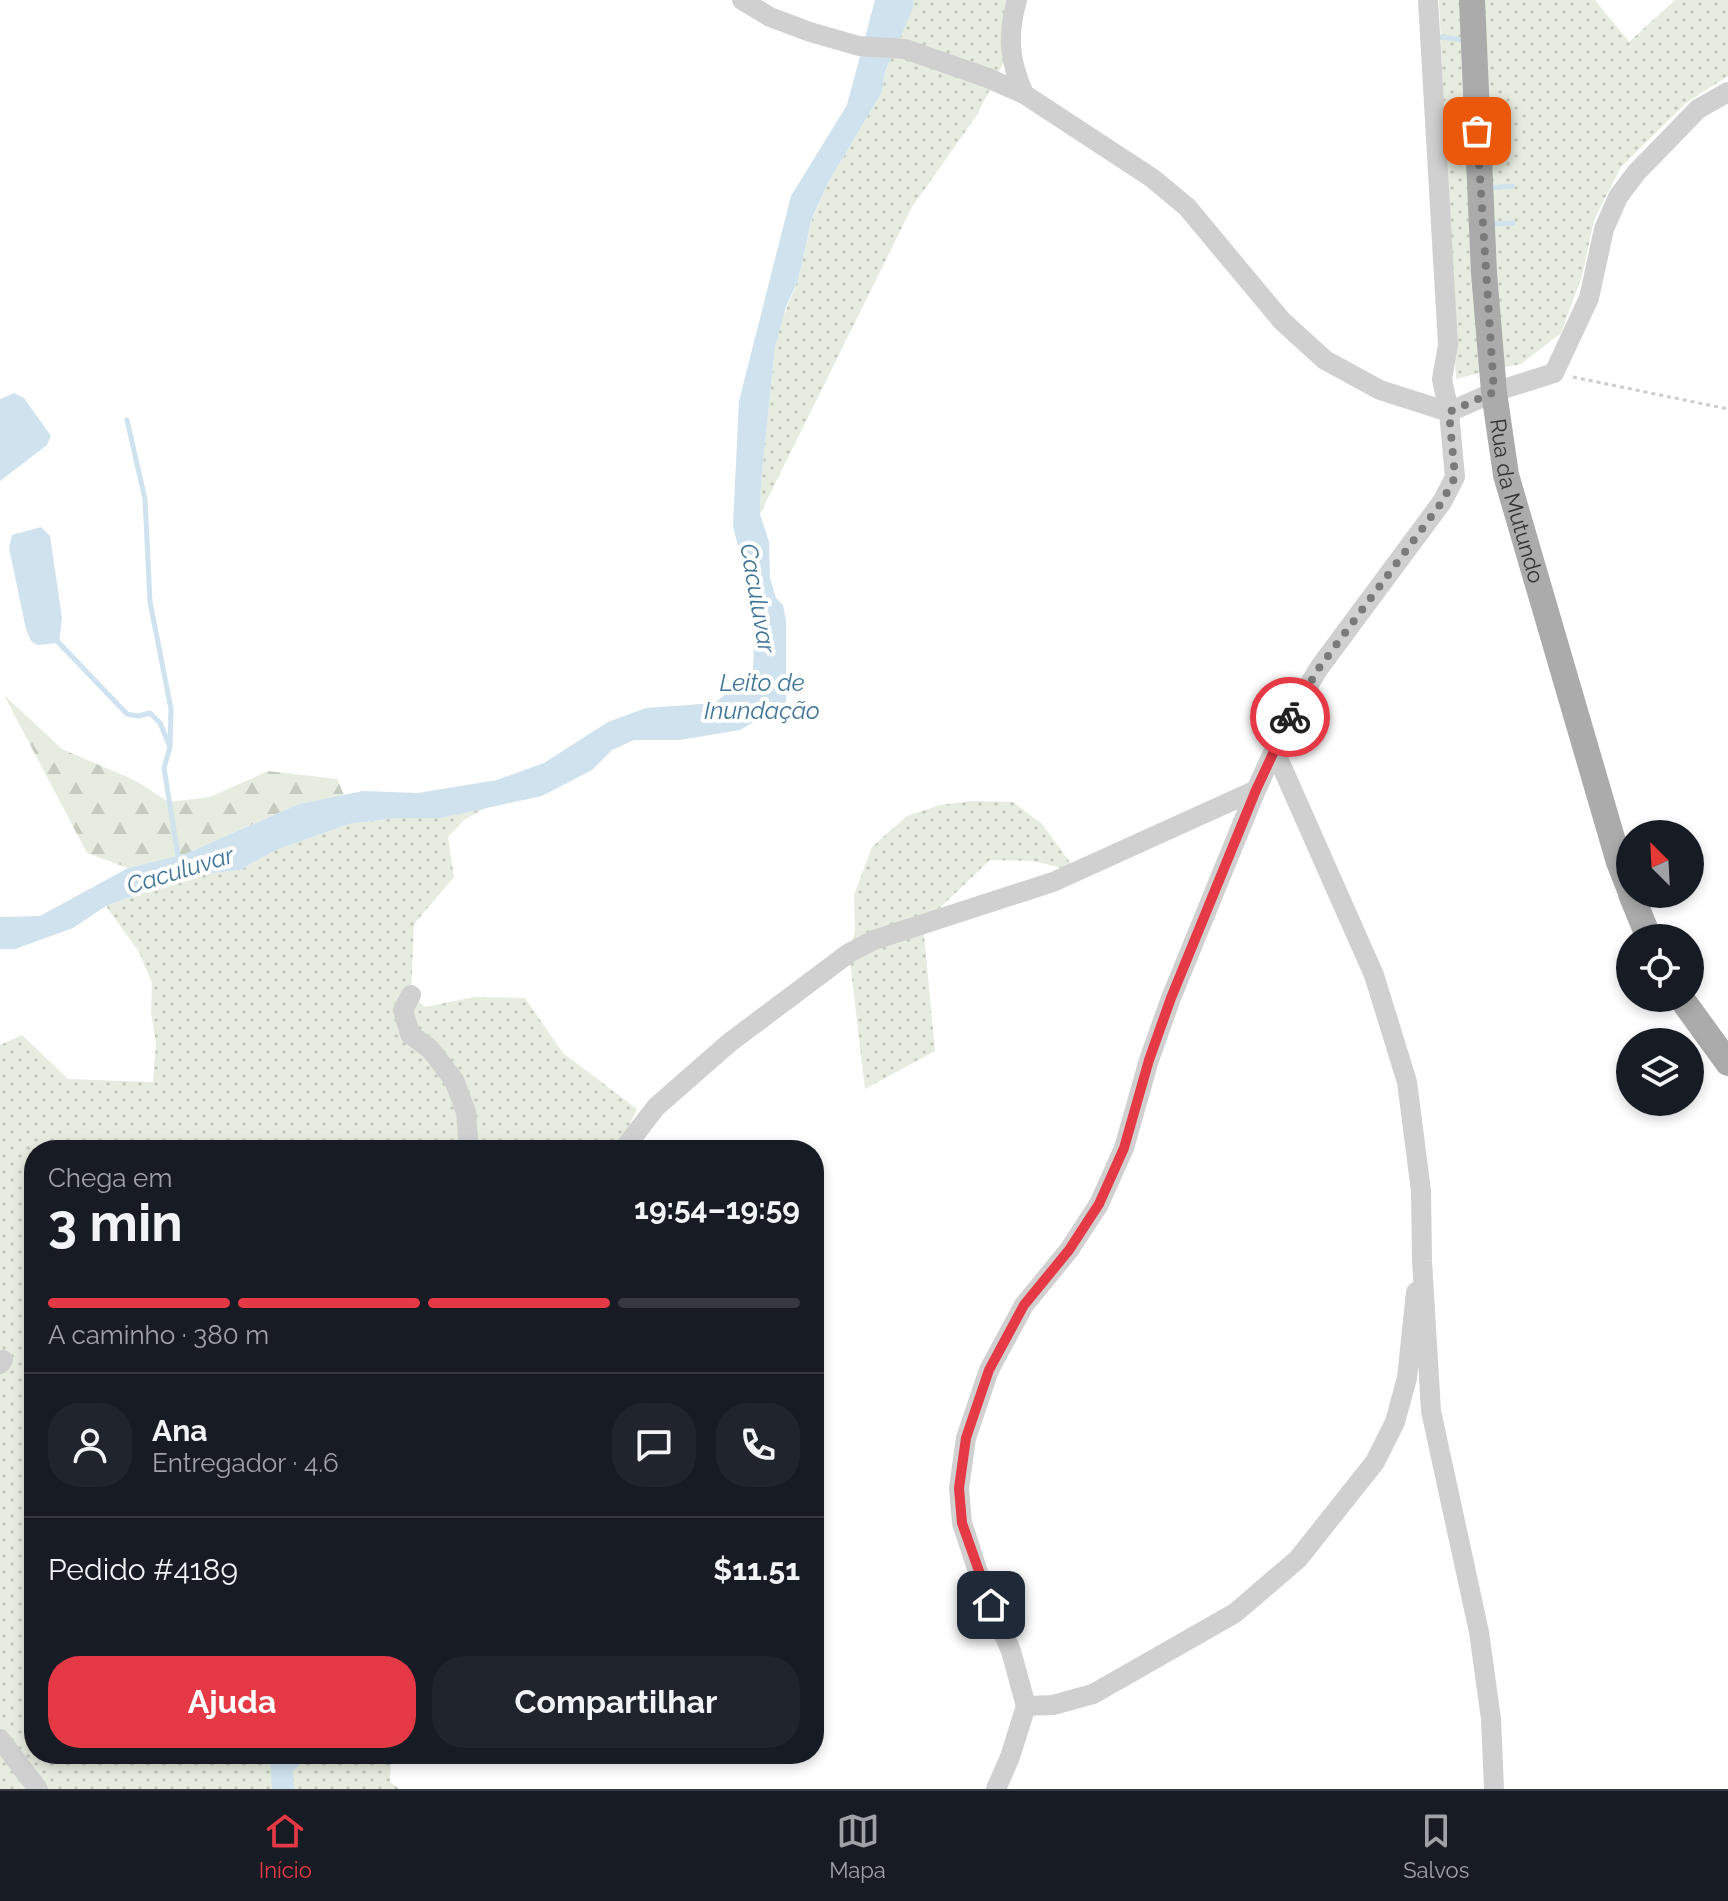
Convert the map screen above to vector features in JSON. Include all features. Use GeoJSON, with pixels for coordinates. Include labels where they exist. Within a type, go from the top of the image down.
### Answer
{"type":"FeatureCollection","features":[{"type":"Feature","properties":{"kind":"main road","name":"Rua da Mutundo"},"geometry":{"type":"LineString","coordinates":[[1472,0],[1480,214],[1494,392],[1506,475],[1616,852]]}},
{"type":"Feature","properties":{"kind":"main road"},"geometry":{"type":"LineString","coordinates":[[1691,1012],[1728,1063]]}},
{"type":"Feature","properties":{"kind":"street"},"geometry":{"type":"LineString","coordinates":[[742,0],[770,17],[859,46],[905,49],[1024,94],[1152,178],[1187,207],[1282,321],[1325,360],[1380,390],[1449,412],[1494,392],[1554,373],[1589,298],[1604,229],[1618,197],[1636,173],[1698,109],[1728,92]]}},
{"type":"Feature","properties":{"kind":"street"},"geometry":{"type":"LineString","coordinates":[[1017,0],[1010,50],[1013,68],[1024,94]]}},
{"type":"Feature","properties":{"kind":"street"},"geometry":{"type":"LineString","coordinates":[[996,1789],[1026,1706],[1011,1651],[981,1581],[962,1523],[959,1488],[966,1438],[989,1370],[1024,1305],[1069,1250],[1099,1204],[1124,1148],[1149,1060],[1171,998],[1274,749],[1319,668],[1442,502],[1455,477],[1449,412],[1442,379],[1448,345],[1428,0]]}},
{"type":"Feature","properties":{"kind":"street"},"geometry":{"type":"LineString","coordinates":[[1274,749],[1374,975],[1407,1082],[1421,1191],[1431,1411],[1479,1632],[1491,1719],[1494,1789]]}},
{"type":"Feature","properties":{"kind":"street"},"geometry":{"type":"LineString","coordinates":[[631,1140],[656,1107],[719,1052],[849,953],[874,940],[1053,882],[1256,790]]}},
{"type":"Feature","properties":{"kind":"street"},"geometry":{"type":"LineString","coordinates":[[411,995],[403,1010],[410,1034],[430,1049],[454,1080],[466,1112],[468,1140]]}},
{"type":"Feature","properties":{"kind":"street"},"geometry":{"type":"LineString","coordinates":[[1026,1706],[1053,1705],[1093,1694],[1235,1613],[1298,1559],[1375,1462],[1395,1422],[1407,1378],[1411,1316],[1422,1261]]}},
{"type":"Feature","properties":{"kind":"street"},"geometry":{"type":"LineString","coordinates":[[0,1739],[38,1789]]}},
{"type":"Feature","properties":{"kind":"path"},"geometry":{"type":"LineString","coordinates":[[1554,373],[1728,409]]}},
{"type":"Feature","properties":{"kind":"green space"},"geometry":{"type":"Polygon","coordinates":[[[913,0],[1017,0],[1010,50],[977,115],[912,207],[760,514],[775,347],[780,325],[798,280],[812,219],[829,181],[882,92],[885,73],[913,0]]]}},
{"type":"Feature","properties":{"kind":"green space"},"geometry":{"type":"Polygon","coordinates":[[[1439,0],[1462,0],[1483,372],[1456,379],[1439,0]]]}},
{"type":"Feature","properties":{"kind":"green space"},"geometry":{"type":"Polygon","coordinates":[[[1480,0],[1595,0],[1629,42],[1675,0],[1728,0],[1728,76],[1686,103],[1621,167],[1594,220],[1582,276],[1561,333],[1521,364],[1501,368],[1480,0]]]}},
{"type":"Feature","properties":{"kind":"green space"},"geometry":{"type":"Polygon","coordinates":[[[4,695],[62,749],[134,780],[169,802],[210,797],[268,771],[337,779],[344,795],[299,804],[185,854],[128,868],[87,853],[4,695]]]}},
{"type":"Feature","properties":{"kind":"green space"},"geometry":{"type":"Polygon","coordinates":[[[972,801],[1013,802],[1042,824],[1077,872],[1034,861],[990,860],[923,924],[935,1051],[865,1089],[849,953],[855,931],[854,895],[872,847],[907,816],[940,805],[972,801]]]}},
{"type":"Feature","properties":{"kind":"green space"},"geometry":{"type":"Polygon","coordinates":[[[485,808],[464,820],[448,837],[454,877],[414,924],[411,995],[425,1007],[474,997],[525,998],[563,1053],[637,1109],[623,1140],[24,1140],[24,1764],[391,1764],[390,1782],[400,1789],[0,1789],[0,1045],[22,1035],[68,1079],[153,1082],[156,1043],[151,1013],[152,983],[139,952],[106,906],[186,876],[240,870],[276,850],[349,824],[396,818],[440,818],[485,808]]]}},
{"type":"Feature","properties":{"kind":"water","name":"Leito de Inundação"},"geometry":{"type":"Polygon","coordinates":[[[875,0],[913,0],[913,8],[885,72],[882,92],[829,181],[812,218],[798,280],[786,307],[775,347],[760,514],[769,542],[770,578],[776,598],[783,605],[786,621],[786,709],[779,722],[754,722],[740,730],[680,740],[634,740],[612,750],[592,770],[542,796],[440,818],[396,818],[349,824],[276,850],[240,870],[186,876],[106,906],[73,928],[15,949],[0,949],[0,917],[40,916],[128,868],[185,854],[299,804],[363,791],[418,793],[497,780],[544,763],[608,722],[646,708],[715,703],[753,671],[755,616],[733,526],[739,401],[791,196],[847,105],[875,0]]]}},
{"type":"Feature","properties":{"kind":"water"},"geometry":{"type":"Polygon","coordinates":[[[14,393],[24,398],[51,436],[47,445],[0,481],[0,399],[14,393]]]}},
{"type":"Feature","properties":{"kind":"water"},"geometry":{"type":"Polygon","coordinates":[[[41,527],[50,536],[62,618],[59,643],[37,645],[31,641],[26,629],[9,548],[12,535],[41,527]]]}},
{"type":"Feature","properties":{"kind":"water"},"geometry":{"type":"Polygon","coordinates":[[[271,1764],[300,1764],[293,1771],[294,1789],[272,1789],[271,1764]]]}},
{"type":"Feature","properties":{"kind":"waterway"},"geometry":{"type":"LineString","coordinates":[[1440,37],[1464,40]]}},
{"type":"Feature","properties":{"kind":"waterway"},"geometry":{"type":"LineString","coordinates":[[1489,188],[1512,186]]}},
{"type":"Feature","properties":{"kind":"waterway"},"geometry":{"type":"LineString","coordinates":[[1490,224],[1513,223]]}},
{"type":"Feature","properties":{"kind":"waterway"},"geometry":{"type":"LineString","coordinates":[[59,643],[127,714],[138,716],[150,713],[160,723],[170,747],[171,709],[150,602],[145,499],[127,420]]}},
{"type":"Feature","properties":{"kind":"waterway","name":"Caculuvar"},"geometry":{"type":"LineString","coordinates":[[170,747],[164,768],[179,862]]}},
{"type":"Feature","properties":{"kind":"way so far"},"geometry":{"type":"LineString","coordinates":[[1290,717],[1319,668],[1442,502],[1455,477],[1449,412],[1494,392],[1480,214],[1477,131]]}},
{"type":"Feature","properties":{"kind":"route"},"geometry":{"type":"LineString","coordinates":[[991,1605],[962,1523],[959,1488],[966,1438],[989,1370],[1024,1305],[1069,1250],[1099,1204],[1124,1148],[1149,1060],[1171,998],[1256,790],[1290,717]]}}]}
